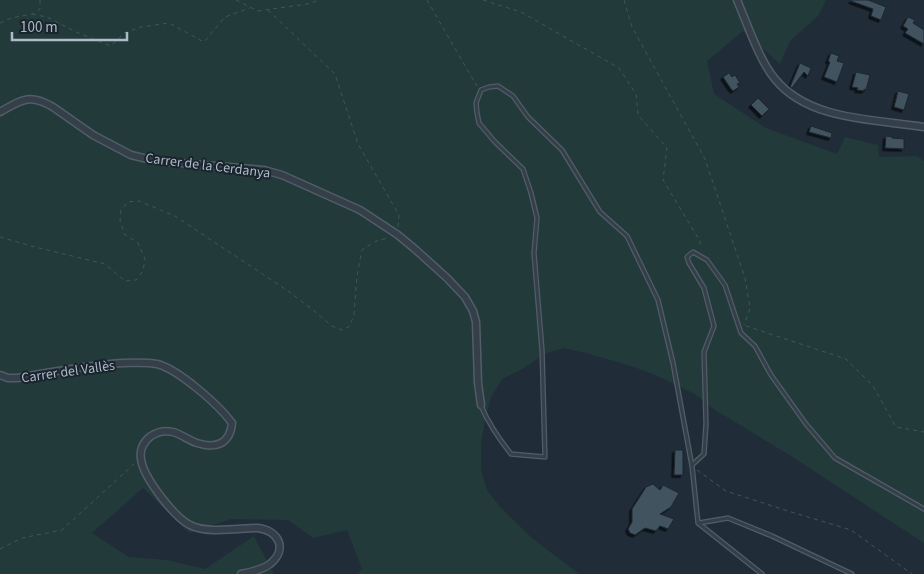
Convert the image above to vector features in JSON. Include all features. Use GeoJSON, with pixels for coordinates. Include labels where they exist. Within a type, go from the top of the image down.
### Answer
{"type":"FeatureCollection","features":[{"type":"Feature","properties":{"kind":"street"},"geometry":{"type":"LineString","coordinates":[[737,0],[766,65],[775,79],[793,96],[824,111],[851,118],[924,127]]}},
{"type":"Feature","properties":{"kind":"street","name":"Carrer de la Cerdanya"},"geometry":{"type":"LineString","coordinates":[[0,112],[22,100],[30,98],[46,103],[93,135],[131,155],[156,161],[264,170],[282,175],[360,210],[398,235],[465,297],[473,311],[476,322],[481,405]]}},
{"type":"Feature","properties":{"kind":"street","name":"Carrer del Vallès"},"geometry":{"type":"LineString","coordinates":[[0,375],[8,378],[17,378],[97,364],[146,362],[159,365],[176,373],[217,405],[232,423],[230,436],[221,444],[211,446],[197,443],[173,432],[159,432],[145,442],[141,450],[140,459]]}},
{"type":"Feature","properties":{"kind":"street"},"geometry":{"type":"LineString","coordinates":[[140,459],[145,471],[167,504],[181,519],[191,526],[211,529],[266,529],[278,538],[279,552],[270,564],[241,574]]}},
{"type":"Feature","properties":{"kind":"lane"},"geometry":{"type":"LineString","coordinates":[[481,405],[489,423],[511,454],[545,457],[542,350],[534,253],[537,218],[523,169],[495,142],[479,123],[477,113],[476,103],[481,90],[498,86],[513,96],[528,117],[562,150],[600,212],[627,236],[658,300],[673,363],[692,466],[698,523],[762,574]]}},
{"type":"Feature","properties":{"kind":"lane"},"geometry":{"type":"LineString","coordinates":[[692,466],[704,454],[706,424],[704,352],[714,326],[704,288],[687,257],[693,252],[706,260],[724,285],[741,333],[755,346],[771,375],[806,424],[835,458],[924,509]]}},
{"type":"Feature","properties":{"kind":"lane"},"geometry":{"type":"LineString","coordinates":[[698,523],[728,518],[772,536],[852,574]]}},
{"type":"Feature","properties":{"kind":"path"},"geometry":{"type":"LineString","coordinates":[[0,23],[12,18],[32,14],[40,9],[40,0]]}},
{"type":"Feature","properties":{"kind":"path"},"geometry":{"type":"LineString","coordinates":[[236,0],[258,11],[307,4],[320,0]]}},
{"type":"Feature","properties":{"kind":"path"},"geometry":{"type":"LineString","coordinates":[[427,0],[481,90]]}},
{"type":"Feature","properties":{"kind":"path"},"geometry":{"type":"LineString","coordinates":[[483,0],[522,12],[618,68],[636,94],[638,115],[667,148],[663,180],[700,241],[699,255]]}},
{"type":"Feature","properties":{"kind":"path"},"geometry":{"type":"LineString","coordinates":[[624,0],[632,27],[705,159],[745,278],[750,308],[744,325],[846,359],[873,386],[896,427],[924,432]]}},
{"type":"Feature","properties":{"kind":"path"},"geometry":{"type":"LineString","coordinates":[[32,14],[47,17],[76,32],[111,46],[124,33],[141,27],[170,23],[204,42],[225,17],[250,8]]}},
{"type":"Feature","properties":{"kind":"path"},"geometry":{"type":"LineString","coordinates":[[0,237],[104,264],[125,281],[136,280],[143,271],[146,259],[138,243],[124,234],[120,220],[121,210],[128,202],[139,201],[175,216],[288,291],[332,326],[342,330],[350,326],[354,314],[357,276],[362,250],[376,241],[398,235],[399,215],[358,144],[336,74],[268,10]]}},
{"type":"Feature","properties":{"kind":"path"},"geometry":{"type":"LineString","coordinates":[[0,548],[22,538],[62,530],[140,459]]}},
{"type":"Feature","properties":{"kind":"path"},"geometry":{"type":"LineString","coordinates":[[692,466],[726,491],[788,512],[851,530],[912,574]]}},
{"type":"Feature","properties":{"kind":"green space"},"geometry":{"type":"Polygon","coordinates":[[[0,0],[826,0],[819,15],[790,41],[780,64],[743,31],[707,61],[714,94],[766,128],[837,154],[845,137],[878,145],[879,157],[917,156],[924,161],[924,543],[791,456],[712,408],[695,394],[631,366],[564,348],[544,354],[524,368],[502,379],[491,397],[485,420],[481,445],[481,469],[487,490],[500,507],[532,538],[579,574],[358,574],[362,569],[347,530],[313,538],[288,520],[231,519],[189,533],[143,488],[92,533],[129,557],[167,560],[205,569],[254,536],[274,574],[0,574],[0,0]]]}},
{"type":"Feature","properties":{"kind":"building"},"geometry":{"type":"Polygon","coordinates":[[[851,0],[868,0],[886,7],[881,20],[871,16],[873,9],[851,0]]]}},
{"type":"Feature","properties":{"kind":"building"},"geometry":{"type":"Polygon","coordinates":[[[908,17],[915,20],[913,23],[924,30],[924,44],[905,33],[908,29],[903,26],[908,17]]]}},
{"type":"Feature","properties":{"kind":"building"},"geometry":{"type":"Polygon","coordinates":[[[831,53],[839,56],[837,61],[844,63],[837,82],[824,77],[830,62],[828,61],[831,53]]]}},
{"type":"Feature","properties":{"kind":"building"},"geometry":{"type":"Polygon","coordinates":[[[800,63],[811,68],[808,76],[804,72],[792,88],[790,87],[800,63]]]}},
{"type":"Feature","properties":{"kind":"building"},"geometry":{"type":"Polygon","coordinates":[[[856,72],[870,75],[866,90],[864,89],[864,91],[852,87],[856,72]]]}},
{"type":"Feature","properties":{"kind":"building"},"geometry":{"type":"Polygon","coordinates":[[[729,73],[732,77],[735,75],[740,83],[737,84],[739,87],[733,91],[723,77],[729,73]]]}},
{"type":"Feature","properties":{"kind":"building"},"geometry":{"type":"Polygon","coordinates":[[[898,91],[909,94],[904,110],[894,107],[898,91]]]}},
{"type":"Feature","properties":{"kind":"building"},"geometry":{"type":"Polygon","coordinates":[[[758,98],[769,109],[762,116],[751,105],[758,98]]]}},
{"type":"Feature","properties":{"kind":"building"},"geometry":{"type":"Polygon","coordinates":[[[811,126],[832,133],[831,138],[809,132],[811,126]]]}},
{"type":"Feature","properties":{"kind":"building"},"geometry":{"type":"Polygon","coordinates":[[[886,136],[904,139],[904,149],[885,148],[886,136]]]}},
{"type":"Feature","properties":{"kind":"building"},"geometry":{"type":"Polygon","coordinates":[[[675,450],[683,450],[683,475],[674,475],[675,450]]]}},
{"type":"Feature","properties":{"kind":"building"},"geometry":{"type":"Polygon","coordinates":[[[653,484],[660,490],[663,485],[679,493],[671,507],[660,514],[674,519],[668,529],[660,526],[656,531],[645,528],[635,535],[630,533],[628,529],[632,522],[632,509],[646,487],[653,484]]]}}]}
